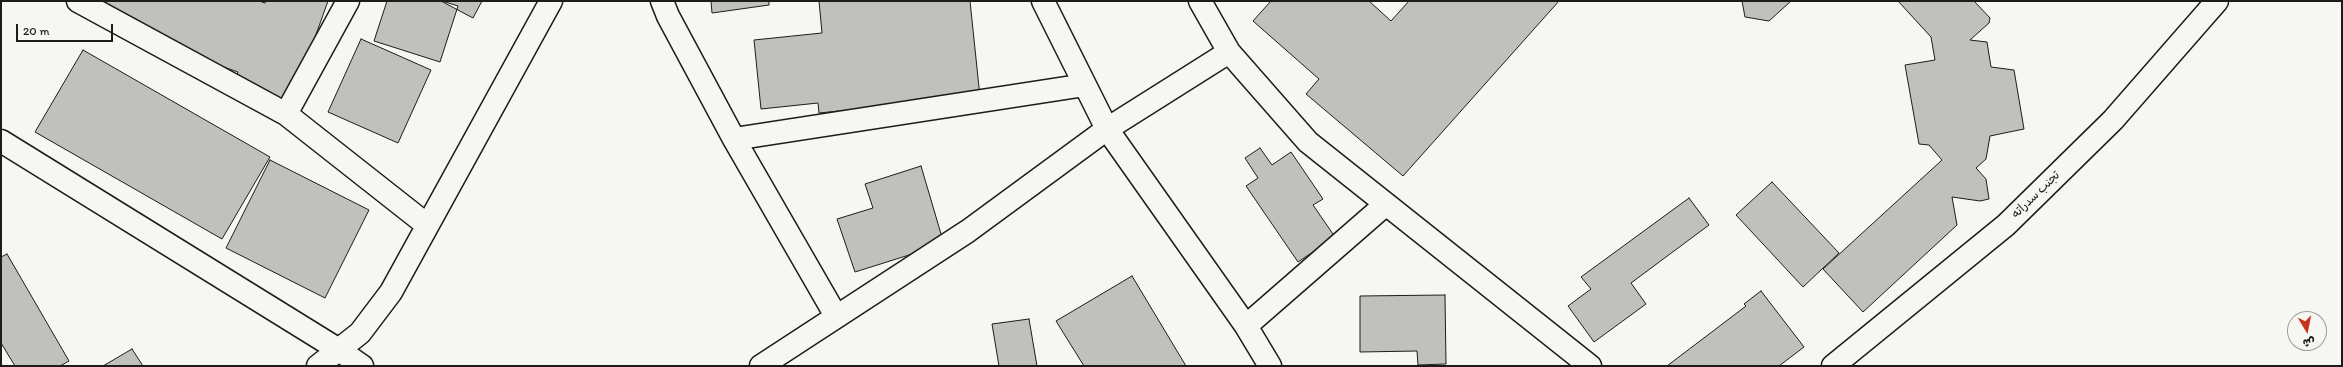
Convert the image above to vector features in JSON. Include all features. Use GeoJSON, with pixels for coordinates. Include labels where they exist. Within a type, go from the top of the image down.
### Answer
{"type":"FeatureCollection","features":[{"type":"Feature","properties":{"kind":"main road"},"geometry":{"type":"LineString","coordinates":[[78,1],[286,114],[427,225]]}},
{"type":"Feature","properties":{"kind":"main road"},"geometry":{"type":"LineString","coordinates":[[286,114],[348,1]]}},
{"type":"Feature","properties":{"kind":"main road"},"geometry":{"type":"LineString","coordinates":[[318,366],[360,334],[391,292],[550,1]]}},
{"type":"Feature","properties":{"kind":"main road"},"geometry":{"type":"LineString","coordinates":[[662,1],[668,16],[734,139],[836,316]]}},
{"type":"Feature","properties":{"kind":"main road"},"geometry":{"type":"LineString","coordinates":[[1043,1],[1107,129],[1246,326],[1270,366]]}},
{"type":"Feature","properties":{"kind":"main road"},"geometry":{"type":"LineString","coordinates":[[1200,1],[1229,52],[1308,142],[1590,366]]}},
{"type":"Feature","properties":{"kind":"main road","name":"تجنب سدراته"},"geometry":{"type":"LineString","coordinates":[[1834,366],[2006,225],[2113,120],[2218,1]]}},
{"type":"Feature","properties":{"kind":"main road"},"geometry":{"type":"LineString","coordinates":[[761,366],[968,231],[1107,129],[1229,52]]}},
{"type":"Feature","properties":{"kind":"main road"},"geometry":{"type":"LineString","coordinates":[[734,139],[1085,85]]}},
{"type":"Feature","properties":{"kind":"main road"},"geometry":{"type":"LineString","coordinates":[[1,141],[339,350],[362,366]]}},
{"type":"Feature","properties":{"kind":"main road"},"geometry":{"type":"LineString","coordinates":[[1246,326],[1386,204]]}},
{"type":"Feature","properties":{"kind":"building"},"geometry":{"type":"Polygon","coordinates":[[[105,1],[259,1],[265,3],[266,1],[328,1],[289,110],[231,89],[238,72],[97,23],[105,1]]]}},
{"type":"Feature","properties":{"kind":"building"},"geometry":{"type":"Polygon","coordinates":[[[387,1],[442,1],[458,6],[440,62],[374,41],[387,1]]]}},
{"type":"Feature","properties":{"kind":"building"},"geometry":{"type":"Polygon","coordinates":[[[441,1],[482,1],[473,18],[441,1]]]}},
{"type":"Feature","properties":{"kind":"building"},"geometry":{"type":"Polygon","coordinates":[[[711,1],[769,1],[769,5],[712,13],[711,1]]]}},
{"type":"Feature","properties":{"kind":"building"},"geometry":{"type":"Polygon","coordinates":[[[819,1],[970,1],[980,97],[819,113],[818,103],[761,109],[754,40],[822,33],[819,1]]]}},
{"type":"Feature","properties":{"kind":"building"},"geometry":{"type":"Polygon","coordinates":[[[1271,1],[1369,1],[1391,21],[1409,1],[1559,1],[1403,176],[1306,94],[1319,79],[1253,21],[1271,1]]]}},
{"type":"Feature","properties":{"kind":"building"},"geometry":{"type":"Polygon","coordinates":[[[1742,1],[1791,1],[1769,21],[1745,17],[1742,1]]]}},
{"type":"Feature","properties":{"kind":"building"},"geometry":{"type":"Polygon","coordinates":[[[1898,1],[1974,1],[1990,18],[1989,23],[1970,40],[1987,42],[1991,67],[2014,70],[2024,129],[1990,136],[1986,159],[1976,168],[1986,179],[1989,199],[1980,201],[1952,197],[1957,225],[1863,312],[1823,269],[1942,160],[1929,145],[1919,144],[1905,65],[1935,60],[1931,37],[1898,1]]]}},
{"type":"Feature","properties":{"kind":"building"},"geometry":{"type":"Polygon","coordinates":[[[361,39],[431,70],[398,143],[328,112],[361,39]]]}},
{"type":"Feature","properties":{"kind":"building"},"geometry":{"type":"Polygon","coordinates":[[[83,50],[270,157],[222,239],[35,132],[83,50]]]}},
{"type":"Feature","properties":{"kind":"building"},"geometry":{"type":"Polygon","coordinates":[[[1260,148],[1272,165],[1291,152],[1323,199],[1313,205],[1335,237],[1298,262],[1246,186],[1258,178],[1245,158],[1260,148]]]}},
{"type":"Feature","properties":{"kind":"building"},"geometry":{"type":"Polygon","coordinates":[[[270,160],[369,210],[325,298],[226,248],[270,160]]]}},
{"type":"Feature","properties":{"kind":"building"},"geometry":{"type":"Polygon","coordinates":[[[921,166],[944,244],[855,272],[837,219],[873,208],[865,184],[921,166]]]}},
{"type":"Feature","properties":{"kind":"building"},"geometry":{"type":"Polygon","coordinates":[[[1772,182],[1839,253],[1803,287],[1736,215],[1772,182]]]}},
{"type":"Feature","properties":{"kind":"building"},"geometry":{"type":"Polygon","coordinates":[[[1689,198],[1709,225],[1631,283],[1646,304],[1594,342],[1568,306],[1591,289],[1581,277],[1689,198]]]}},
{"type":"Feature","properties":{"kind":"building"},"geometry":{"type":"Polygon","coordinates":[[[7,254],[69,361],[60,366],[15,366],[1,343],[1,257],[7,254]]]}},
{"type":"Feature","properties":{"kind":"building"},"geometry":{"type":"Polygon","coordinates":[[[1132,276],[1186,366],[1084,366],[1056,321],[1132,276]]]}},
{"type":"Feature","properties":{"kind":"building"},"geometry":{"type":"Polygon","coordinates":[[[1761,291],[1804,347],[1779,366],[1667,366],[1746,306],[1744,304],[1761,291]]]}},
{"type":"Feature","properties":{"kind":"building"},"geometry":{"type":"Polygon","coordinates":[[[1445,295],[1446,364],[1418,365],[1417,351],[1360,352],[1360,296],[1445,295]]]}},
{"type":"Feature","properties":{"kind":"building"},"geometry":{"type":"Polygon","coordinates":[[[1029,319],[1037,366],[999,366],[992,324],[1029,319]]]}},
{"type":"Feature","properties":{"kind":"building"},"geometry":{"type":"Polygon","coordinates":[[[132,349],[143,366],[103,366],[132,349]]]}}]}
